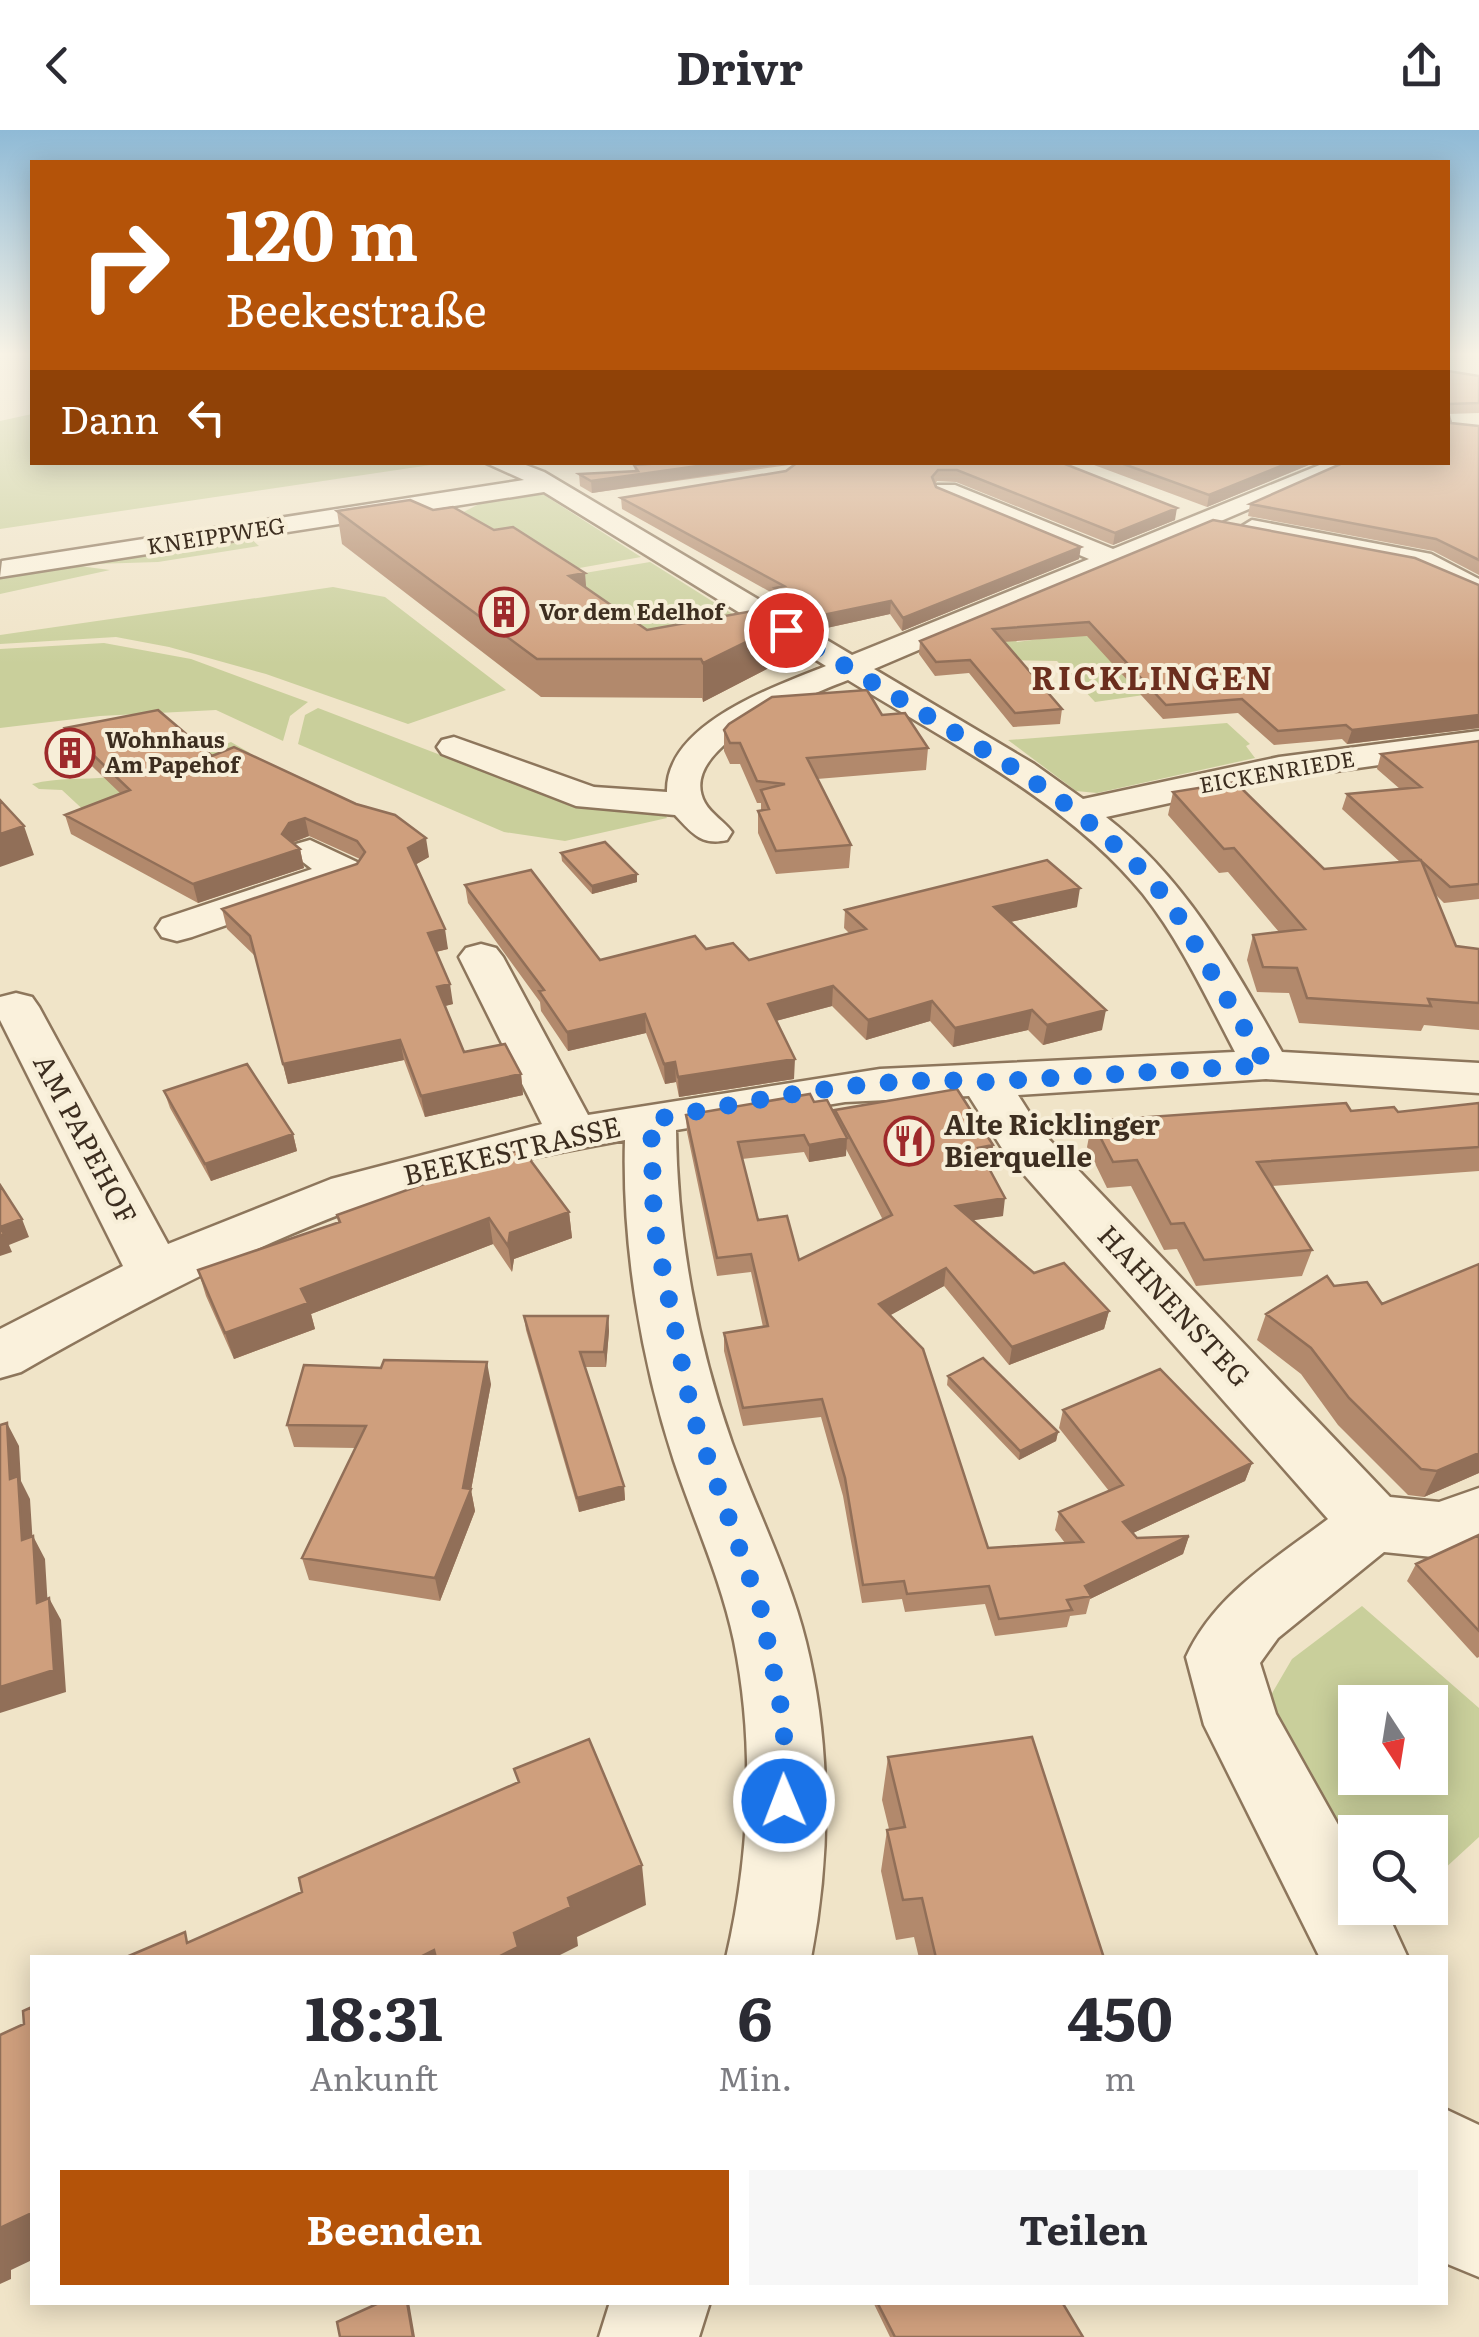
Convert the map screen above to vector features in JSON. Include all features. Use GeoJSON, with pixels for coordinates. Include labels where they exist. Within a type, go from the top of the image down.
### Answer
{"type":"FeatureCollection","features":[{"type":"Feature","properties":{"kind":"street"},"geometry":{"type":"LineString","coordinates":[[502,465],[548,484],[584,505],[848,665],[1077,812],[1132,860],[1170,902],[1266,1065]]}},
{"type":"Feature","properties":{"kind":"street"},"geometry":{"type":"LineString","coordinates":[[686,805],[686,772],[704,743],[773,700],[848,665],[1341,465]]}},
{"type":"Feature","properties":{"kind":"street","name":"KNEIPPWEG"},"geometry":{"type":"LineString","coordinates":[[2,569],[548,484]]}},
{"type":"Feature","properties":{"kind":"street"},"geometry":{"type":"LineString","coordinates":[[946,490],[1110,558]]}},
{"type":"Feature","properties":{"kind":"street"},"geometry":{"type":"LineString","coordinates":[[584,505],[621,499]]}},
{"type":"Feature","properties":{"kind":"street"},"geometry":{"type":"LineString","coordinates":[[1171,506],[1208,520],[1421,560],[1479,590]]}},
{"type":"Feature","properties":{"kind":"street"},"geometry":{"type":"LineString","coordinates":[[1421,560],[1462,554]]}},
{"type":"Feature","properties":{"kind":"street","name":"EICKENRIEDE"},"geometry":{"type":"LineString","coordinates":[[1077,812],[1279,768],[1479,742]]}},
{"type":"Feature","properties":{"kind":"street"},"geometry":{"type":"LineString","coordinates":[[454,747],[589,798],[686,805],[713,832]]}},
{"type":"Feature","properties":{"kind":"street"},"geometry":{"type":"LineString","coordinates":[[177,928],[345,871],[310,852]]}},
{"type":"Feature","properties":{"kind":"street"},"geometry":{"type":"LineString","coordinates":[[482,958],[573,1135]]}},
{"type":"Feature","properties":{"kind":"street","name":"AM PAPEHOF"},"geometry":{"type":"LineString","coordinates":[[16,1007],[155,1272]]}},
{"type":"Feature","properties":{"kind":"street","name":"BEEKESTRASSE"},"geometry":{"type":"LineString","coordinates":[[0,1356],[155,1272],[349,1191],[418,1170],[651,1120],[793,1095],[953,1080],[985,1082],[1266,1065],[1479,1078]]}},
{"type":"Feature","properties":{"kind":"street","name":"HAHNENSTEG"},"geometry":{"type":"LineString","coordinates":[[985,1082],[1023,1142],[1372,1523]]}},
{"type":"Feature","properties":{"kind":"street"},"geometry":{"type":"LineString","coordinates":[[651,1120],[654,1226],[692,1413],[761,1610],[784,1722],[784,1801],[775,1934],[769,1955]]}},
{"type":"Feature","properties":{"kind":"street"},"geometry":{"type":"LineString","coordinates":[[1364,1955],[1242,1724],[1222,1657],[1253,1616],[1372,1523],[1442,1530],[1479,1515]]}},
{"type":"Feature","properties":{"kind":"street"},"geometry":{"type":"LineString","coordinates":[[1448,2163],[1479,2230]]}},
{"type":"Feature","properties":{"kind":"street"},"geometry":{"type":"LineString","coordinates":[[649,2337],[659,2305]]}},
{"type":"Feature","properties":{"kind":"green space"},"geometry":{"type":"Polygon","coordinates":[[[0,458],[30,458],[30,465],[431,465],[0,529],[0,458]]]}},
{"type":"Feature","properties":{"kind":"green space"},"geometry":{"type":"Polygon","coordinates":[[[541,493],[641,557],[557,572],[442,523],[483,502],[541,493]]]}},
{"type":"Feature","properties":{"kind":"green space"},"geometry":{"type":"Polygon","coordinates":[[[246,534],[259,546],[158,562],[94,564],[89,559],[246,534]]]}},
{"type":"Feature","properties":{"kind":"green space"},"geometry":{"type":"Polygon","coordinates":[[[650,562],[758,630],[639,633],[555,578],[650,562]]]}},
{"type":"Feature","properties":{"kind":"green space"},"geometry":{"type":"Polygon","coordinates":[[[56,563],[110,570],[0,594],[0,572],[56,563]]]}},
{"type":"Feature","properties":{"kind":"green space"},"geometry":{"type":"Polygon","coordinates":[[[333,587],[385,597],[506,690],[408,724],[266,674],[169,647],[116,637],[0,644],[0,635],[333,587]]]}},
{"type":"Feature","properties":{"kind":"green space"},"geometry":{"type":"Polygon","coordinates":[[[1000,626],[1017,642],[1106,630],[1186,689],[1095,702],[1057,661],[1002,660],[1000,626]]]}},
{"type":"Feature","properties":{"kind":"green space"},"geometry":{"type":"Polygon","coordinates":[[[104,643],[191,659],[308,702],[290,716],[283,741],[216,710],[100,716],[0,728],[0,649],[104,643]]]}},
{"type":"Feature","properties":{"kind":"green space"},"geometry":{"type":"Polygon","coordinates":[[[318,708],[576,807],[663,811],[667,818],[565,841],[504,832],[298,744],[305,715],[318,708]]]}},
{"type":"Feature","properties":{"kind":"green space"},"geometry":{"type":"Polygon","coordinates":[[[1227,723],[1250,744],[1246,746],[1255,758],[1097,793],[1076,791],[1008,740],[1227,723]]]}},
{"type":"Feature","properties":{"kind":"green space"},"geometry":{"type":"Polygon","coordinates":[[[231,742],[250,753],[90,816],[62,790],[39,789],[32,784],[140,772],[231,742]]]}},
{"type":"Feature","properties":{"kind":"green space"},"geometry":{"type":"Polygon","coordinates":[[[1362,1606],[1479,1708],[1479,1837],[1448,1865],[1448,1815],[1338,1815],[1338,1829],[1267,1702],[1292,1659],[1362,1606]]]}},
{"type":"Feature","properties":{"kind":"building"},"geometry":{"type":"Polygon","coordinates":[[[1450,458],[1479,458],[1479,560],[1436,539],[1250,504],[1338,465],[1450,465],[1450,458]]]}},
{"type":"Feature","properties":{"kind":"building"},"geometry":{"type":"Polygon","coordinates":[[[634,465],[705,465],[591,481],[579,474],[638,471],[634,465]]]}},
{"type":"Feature","properties":{"kind":"building"},"geometry":{"type":"Polygon","coordinates":[[[794,465],[1068,465],[1177,508],[1115,533],[957,470],[938,470],[932,477],[936,487],[1081,547],[903,618],[891,601],[823,615],[775,588],[784,586],[621,498],[786,471],[794,465]]]}},
{"type":"Feature","properties":{"kind":"building"},"geometry":{"type":"Polygon","coordinates":[[[1126,465],[1284,465],[1209,495],[1126,465]]]}},
{"type":"Feature","properties":{"kind":"building"},"geometry":{"type":"Polygon","coordinates":[[[410,500],[433,510],[453,507],[494,530],[513,527],[585,573],[569,576],[647,630],[781,606],[799,616],[703,663],[701,659],[537,659],[337,511],[410,500]]]}},
{"type":"Feature","properties":{"kind":"building"},"geometry":{"type":"Polygon","coordinates":[[[1213,520],[1415,558],[1479,585],[1479,715],[1352,730],[1346,725],[1278,731],[1242,699],[1166,705],[1089,622],[993,629],[1062,709],[1015,713],[970,660],[936,662],[920,641],[1213,520]]]}},
{"type":"Feature","properties":{"kind":"building"},"geometry":{"type":"Polygon","coordinates":[[[867,690],[882,715],[905,713],[928,748],[807,758],[851,845],[776,851],[758,811],[769,809],[761,790],[785,784],[757,781],[740,743],[730,743],[724,730],[772,697],[867,690]]]}},
{"type":"Feature","properties":{"kind":"building"},"geometry":{"type":"Polygon","coordinates":[[[158,710],[212,756],[234,747],[356,804],[395,815],[426,838],[408,848],[445,929],[428,933],[450,984],[437,987],[464,1052],[505,1044],[521,1074],[421,1096],[400,1040],[283,1064],[250,936],[222,909],[357,864],[365,852],[357,841],[305,818],[289,823],[282,834],[300,849],[193,884],[65,815],[130,790],[65,728],[158,710]]]}},
{"type":"Feature","properties":{"kind":"building"},"geometry":{"type":"Polygon","coordinates":[[[1479,741],[1479,884],[1450,887],[1347,794],[1421,787],[1381,754],[1479,741]]]}},
{"type":"Feature","properties":{"kind":"building"},"geometry":{"type":"Polygon","coordinates":[[[1235,782],[1324,869],[1421,860],[1456,946],[1479,949],[1479,1003],[1428,999],[1431,1006],[1307,998],[1297,968],[1263,967],[1253,935],[1305,929],[1234,848],[1224,849],[1173,792],[1235,782]]]}},
{"type":"Feature","properties":{"kind":"building"},"geometry":{"type":"Polygon","coordinates":[[[0,800],[24,826],[0,834],[0,800]]]}},
{"type":"Feature","properties":{"kind":"building"},"geometry":{"type":"Polygon","coordinates":[[[605,842],[637,874],[592,886],[561,853],[605,842]]]}},
{"type":"Feature","properties":{"kind":"building"},"geometry":{"type":"Polygon","coordinates":[[[1047,860],[1080,888],[994,907],[1106,1010],[1047,1025],[1032,1010],[955,1028],[932,1001],[868,1020],[833,986],[768,1004],[795,1059],[678,1077],[675,1062],[664,1064],[645,1014],[567,1032],[539,991],[544,990],[465,885],[531,870],[600,960],[695,936],[706,949],[733,943],[749,960],[866,929],[845,910],[1047,860]]]}},
{"type":"Feature","properties":{"kind":"building"},"geometry":{"type":"Polygon","coordinates":[[[247,1064],[293,1134],[205,1164],[164,1091],[247,1064]]]}},
{"type":"Feature","properties":{"kind":"building"},"geometry":{"type":"Polygon","coordinates":[[[957,1089],[993,1145],[978,1148],[1005,1198],[956,1206],[1034,1273],[1064,1263],[1109,1311],[1012,1347],[946,1268],[879,1304],[923,1349],[988,1548],[1083,1542],[1059,1512],[1123,1485],[1063,1410],[1160,1369],[1252,1463],[1123,1522],[1137,1538],[1189,1536],[1085,1586],[1091,1596],[1067,1600],[1072,1610],[999,1619],[989,1586],[907,1594],[904,1581],[863,1585],[845,1478],[822,1399],[743,1408],[724,1333],[768,1326],[751,1254],[717,1258],[686,1115],[810,1094],[814,1102],[827,1100],[847,1138],[809,1145],[804,1135],[738,1142],[758,1220],[787,1216],[799,1260],[892,1215],[835,1110],[957,1089]]]}},
{"type":"Feature","properties":{"kind":"building"},"geometry":{"type":"Polygon","coordinates":[[[1346,1103],[1351,1111],[1394,1107],[1398,1112],[1479,1103],[1479,1147],[1257,1162],[1312,1250],[1204,1260],[1184,1223],[1171,1224],[1137,1160],[1113,1162],[1092,1121],[1346,1103]]]}},
{"type":"Feature","properties":{"kind":"building"},"geometry":{"type":"Polygon","coordinates":[[[522,1149],[569,1212],[510,1233],[508,1246],[489,1218],[301,1289],[308,1303],[225,1333],[198,1270],[340,1222],[337,1215],[522,1149]]]}},
{"type":"Feature","properties":{"kind":"building"},"geometry":{"type":"Polygon","coordinates":[[[0,1185],[22,1219],[0,1227],[0,1185]]]}},
{"type":"Feature","properties":{"kind":"building"},"geometry":{"type":"Polygon","coordinates":[[[1479,1264],[1479,1453],[1437,1471],[1421,1469],[1349,1398],[1311,1348],[1266,1314],[1327,1276],[1334,1286],[1367,1282],[1382,1304],[1479,1264]]]}},
{"type":"Feature","properties":{"kind":"building"},"geometry":{"type":"Polygon","coordinates":[[[524,1316],[608,1316],[604,1352],[580,1352],[624,1486],[577,1498],[524,1316]]]}},
{"type":"Feature","properties":{"kind":"building"},"geometry":{"type":"Polygon","coordinates":[[[983,1358],[1058,1432],[1020,1451],[948,1376],[983,1358]]]}},
{"type":"Feature","properties":{"kind":"building"},"geometry":{"type":"Polygon","coordinates":[[[384,1360],[487,1362],[463,1488],[471,1489],[435,1578],[302,1558],[366,1426],[287,1425],[304,1365],[381,1368],[384,1360]]]}},
{"type":"Feature","properties":{"kind":"building"},"geometry":{"type":"Polygon","coordinates":[[[7,1423],[10,1479],[18,1476],[22,1540],[33,1536],[37,1603],[49,1598],[54,1670],[0,1687],[0,1425],[7,1423]]]}},
{"type":"Feature","properties":{"kind":"building"},"geometry":{"type":"Polygon","coordinates":[[[1479,1535],[1479,1631],[1416,1564],[1479,1535]]]}},
{"type":"Feature","properties":{"kind":"building"},"geometry":{"type":"Polygon","coordinates":[[[1032,1737],[1103,1955],[935,1955],[922,1898],[903,1900],[887,1830],[905,1827],[888,1757],[1032,1737]]]}},
{"type":"Feature","properties":{"kind":"building"},"geometry":{"type":"Polygon","coordinates":[[[589,1739],[642,1865],[568,1898],[571,1907],[514,1933],[518,1947],[502,1955],[435,1955],[434,1950],[424,1955],[131,1955],[185,1932],[187,1943],[302,1892],[299,1878],[519,1782],[514,1769],[589,1739]]]}},
{"type":"Feature","properties":{"kind":"building"},"geometry":{"type":"Polygon","coordinates":[[[30,2008],[30,2214],[0,2228],[0,2035],[24,2024],[23,2011],[30,2008]]]}},
{"type":"Feature","properties":{"kind":"building"},"geometry":{"type":"Polygon","coordinates":[[[374,2305],[408,2305],[413,2337],[340,2337],[337,2322],[374,2305]]]}},
{"type":"Feature","properties":{"kind":"building"},"geometry":{"type":"Polygon","coordinates":[[[879,2305],[1064,2305],[1083,2337],[895,2337],[879,2305]]]}},
{"type":"Feature","properties":{"kind":"place","name":"Vor dem Edelhof"},"geometry":{"type":"Point","coordinates":[504,612]}},
{"type":"Feature","properties":{"kind":"place","name":"Wohnhaus Am Papehof"},"geometry":{"type":"Point","coordinates":[70,753]}},
{"type":"Feature","properties":{"kind":"place","name":"Alte Ricklinger Bierquelle"},"geometry":{"type":"Point","coordinates":[909,1141]}},
{"type":"Feature","properties":{"kind":"district","name":"RICKLINGEN"},"geometry":{"type":"Point","coordinates":[1153,679]}},
{"type":"Feature","properties":{"kind":"route"},"geometry":{"type":"LineString","coordinates":[[784,1801],[784,1722],[761,1610],[692,1413],[654,1226],[649,1161],[651,1120],[793,1095],[953,1080],[985,1082],[1266,1065],[1170,902],[1132,860],[1077,812],[1020,772],[786,630]]}}]}
